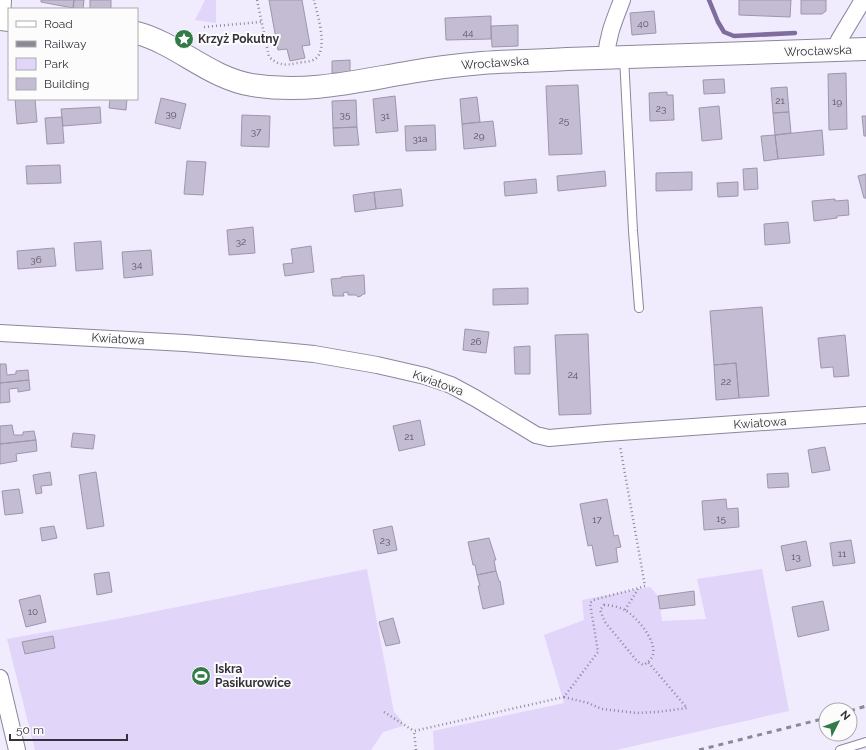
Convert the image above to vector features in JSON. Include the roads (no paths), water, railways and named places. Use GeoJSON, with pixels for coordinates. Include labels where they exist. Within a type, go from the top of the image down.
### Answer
{"type":"FeatureCollection","features":[{"type":"Feature","properties":{"kind":"street"},"geometry":{"type":"LineString","coordinates":[[615,57],[607,42],[622,0]]}},
{"type":"Feature","properties":{"kind":"street"},"geometry":{"type":"LineString","coordinates":[[836,50],[839,40],[863,0]]}},
{"type":"Feature","properties":{"kind":"street","name":"Wrocławska"},"geometry":{"type":"LineString","coordinates":[[138,33],[159,41],[229,79],[253,85],[278,87],[317,87],[343,84],[428,69],[481,63],[866,49]]}},
{"type":"Feature","properties":{"kind":"street","name":"Kwiatowa"},"geometry":{"type":"LineString","coordinates":[[0,333],[273,350],[322,356],[405,371],[438,380],[469,395],[522,427],[542,437],[556,438],[617,432],[866,415]]}},
{"type":"Feature","properties":{"kind":"street"},"geometry":{"type":"LineString","coordinates":[[0,678],[17,750]]}},
{"type":"Feature","properties":{"kind":"lane"},"geometry":{"type":"LineString","coordinates":[[615,57],[633,231],[639,308]]}},
{"type":"Feature","properties":{"kind":"lane"},"geometry":{"type":"LineString","coordinates":[[840,750],[866,742]]}},
{"type":"Feature","properties":{"kind":"waterway"},"geometry":{"type":"LineString","coordinates":[[709,0],[724,32],[734,36],[795,33]]}},
{"type":"Feature","properties":{"kind":"railway"},"geometry":{"type":"LineString","coordinates":[[858,708],[866,706]]}},
{"type":"Feature","properties":{"kind":"railway"},"geometry":{"type":"LineString","coordinates":[[699,750],[818,720]]}},
{"type":"Feature","properties":{"kind":"place","name":"Krzyż Pokutny"},"geometry":{"type":"Point","coordinates":[184,39]}},
{"type":"Feature","properties":{"kind":"place","name":"Iskra Pasikurowice"},"geometry":{"type":"Point","coordinates":[201,676]}}]}
